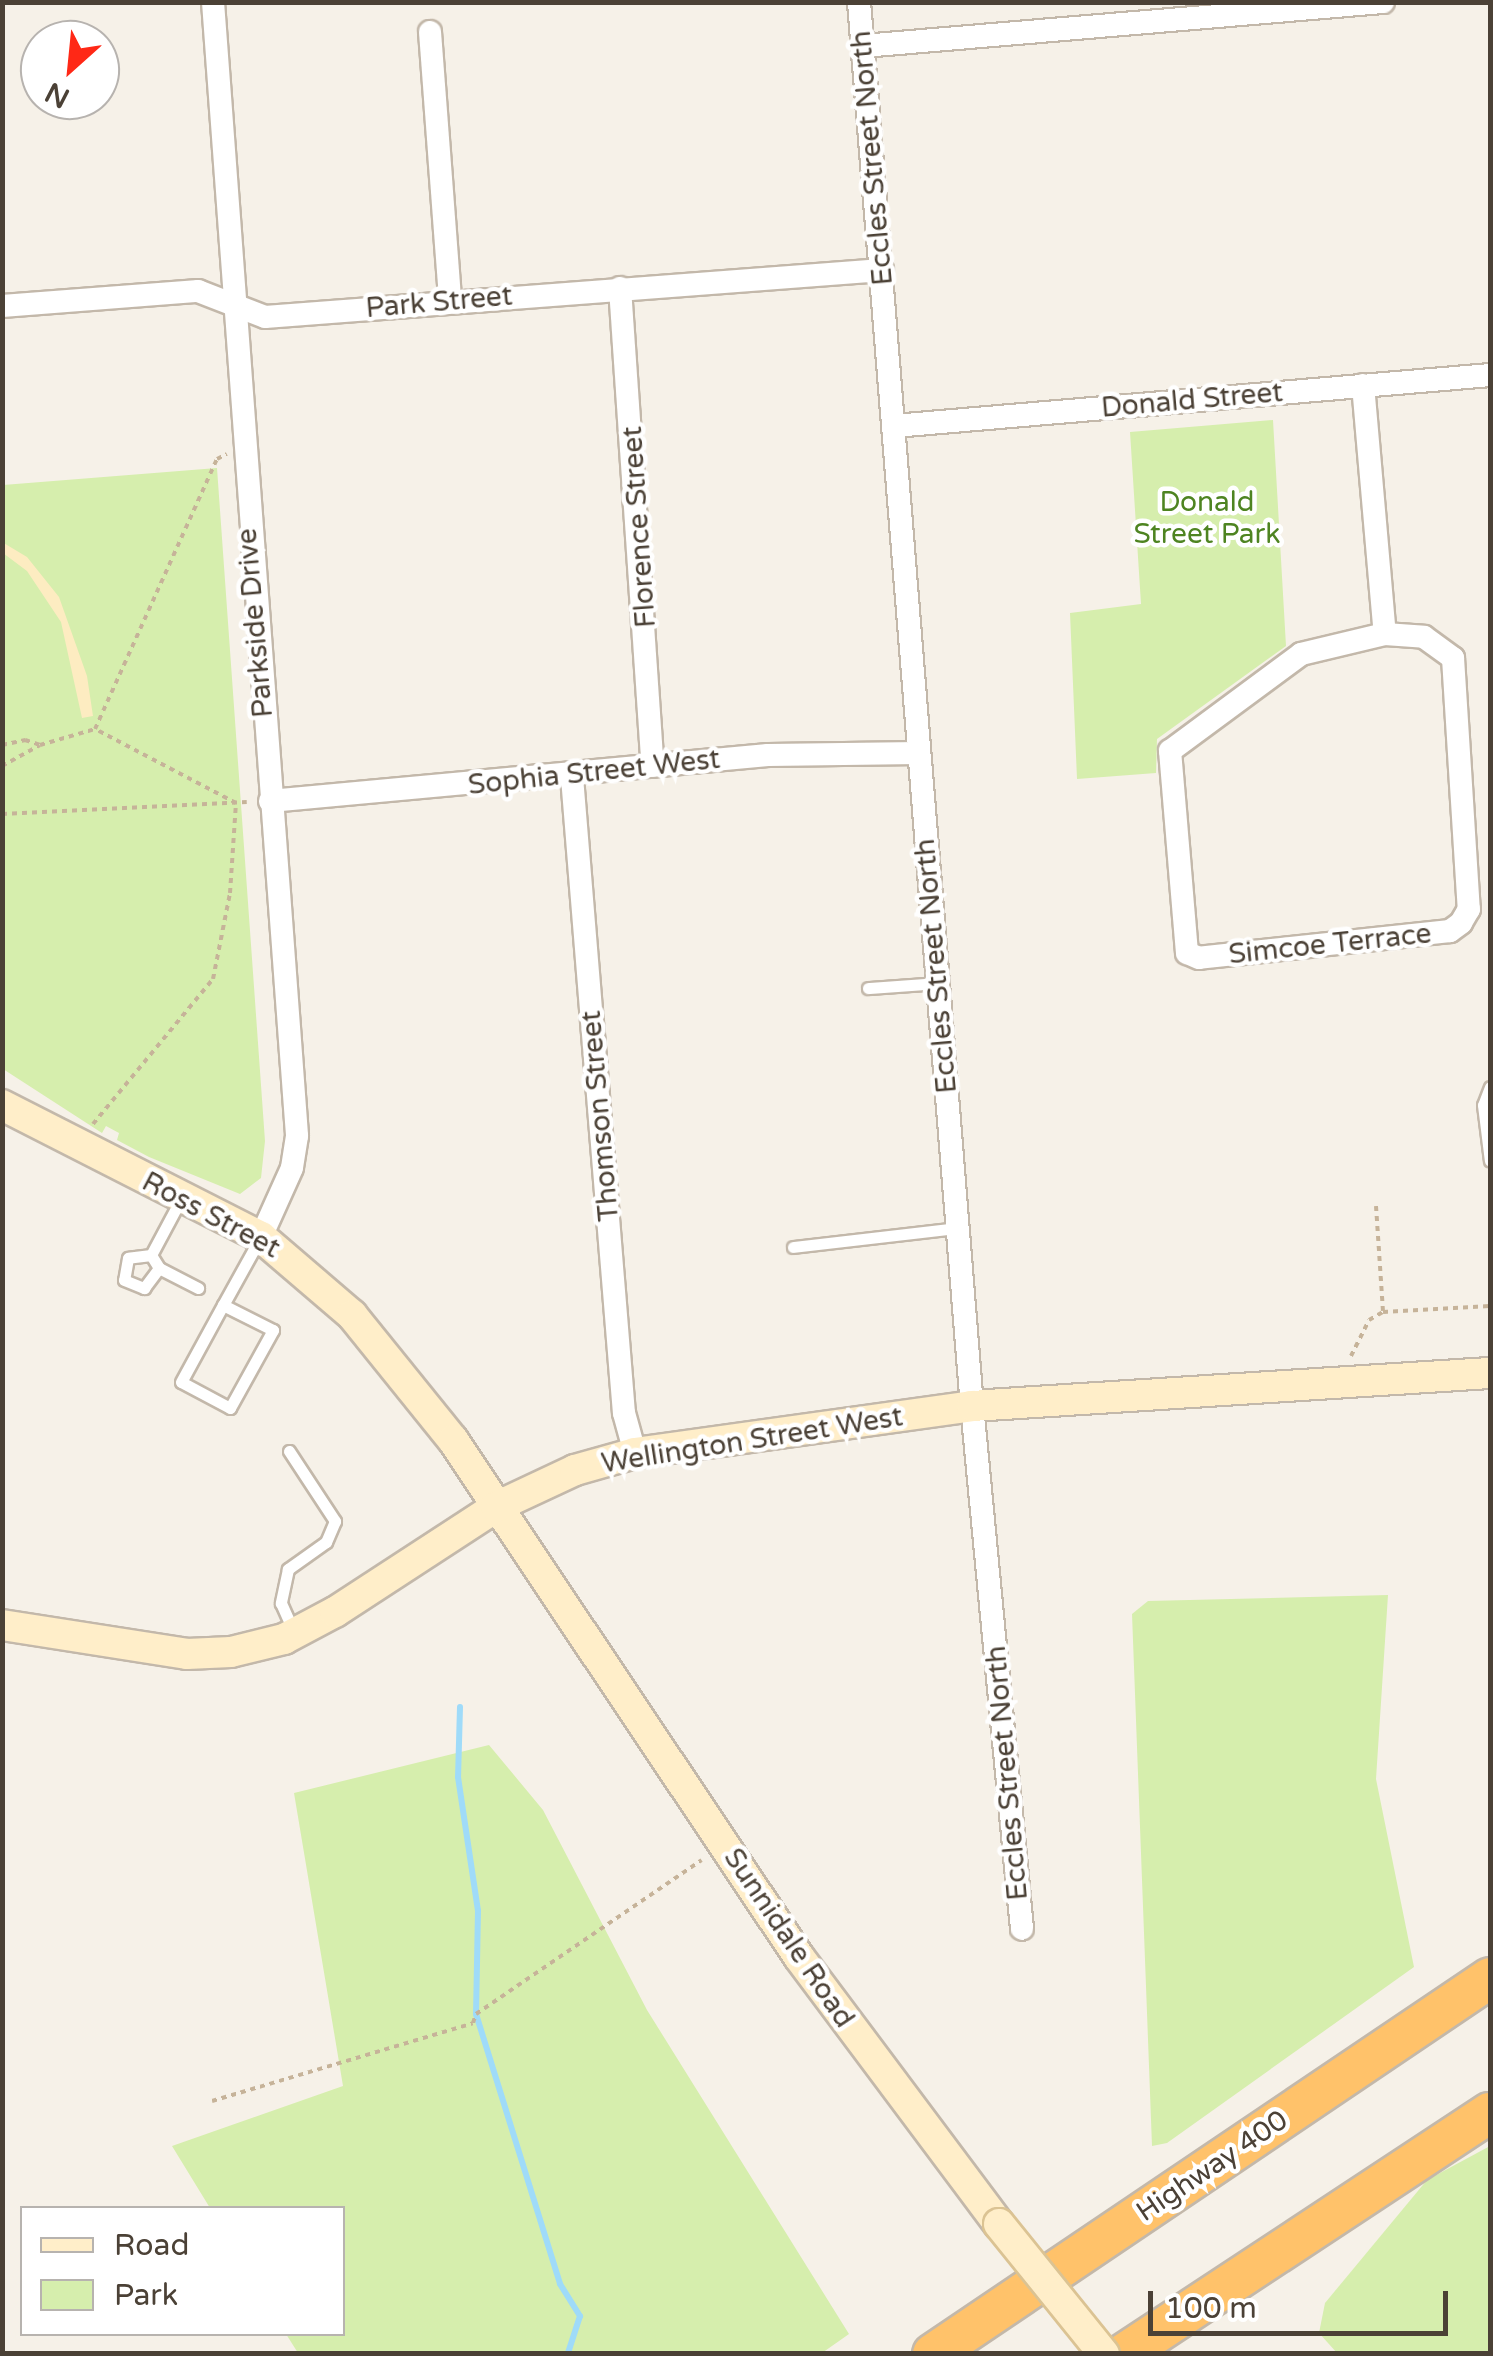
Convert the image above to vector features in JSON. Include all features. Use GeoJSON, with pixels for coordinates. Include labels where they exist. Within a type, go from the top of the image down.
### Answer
{"type":"FeatureCollection","features":[{"type":"Feature","properties":{"kind":"highway","name":"Highway 400"},"geometry":{"type":"LineString","coordinates":[[933,2354],[1490,1978]]}},
{"type":"Feature","properties":{"kind":"highway"},"geometry":{"type":"LineString","coordinates":[[1124,2354],[1490,2112]]}},
{"type":"Feature","properties":{"kind":"main road","name":"Ross Street"},"geometry":{"type":"LineString","coordinates":[[2,1105],[261,1237],[352,1315],[453,1440],[496,1507]]}},
{"type":"Feature","properties":{"kind":"main road","name":"Wellington Street West"},"geometry":{"type":"LineString","coordinates":[[2,1625],[187,1654],[231,1652],[294,1634],[496,1507],[575,1470],[635,1453],[972,1406],[1490,1373]]}},
{"type":"Feature","properties":{"kind":"main road","name":"Sunnidale Road"},"geometry":{"type":"LineString","coordinates":[[496,1507],[886,2079],[1104,2354]]}},
{"type":"Feature","properties":{"kind":"street","name":"Parkside Drive"},"geometry":{"type":"LineString","coordinates":[[213,2],[297,1136],[292,1168],[261,1237]]}},
{"type":"Feature","properties":{"kind":"street","name":"Eccles Street North"},"geometry":{"type":"LineString","coordinates":[[859,2],[972,1406],[1022,1929]]}},
{"type":"Feature","properties":{"kind":"street"},"geometry":{"type":"LineString","coordinates":[[864,46],[1384,2]]}},
{"type":"Feature","properties":{"kind":"street"},"geometry":{"type":"LineString","coordinates":[[430,32],[450,300]]}},
{"type":"Feature","properties":{"kind":"street","name":"Park Street"},"geometry":{"type":"LineString","coordinates":[[2,306],[198,290],[265,317],[882,270]]}},
{"type":"Feature","properties":{"kind":"street","name":"Florence Street"},"geometry":{"type":"LineString","coordinates":[[620,288],[653,766]]}},
{"type":"Feature","properties":{"kind":"street","name":"Donald Street"},"geometry":{"type":"LineString","coordinates":[[894,426],[1490,375]]}},
{"type":"Feature","properties":{"kind":"street"},"geometry":{"type":"LineString","coordinates":[[1363,385],[1385,634]]}},
{"type":"Feature","properties":{"kind":"street","name":"Simcoe Terrace"},"geometry":{"type":"LineString","coordinates":[[1385,634],[1424,636],[1453,658],[1469,909],[1461,923],[1431,933],[1199,958],[1188,953],[1170,751],[1301,654],[1385,634]]}},
{"type":"Feature","properties":{"kind":"street","name":"Sophia Street West"},"geometry":{"type":"LineString","coordinates":[[270,801],[572,777],[768,754],[919,753]]}},
{"type":"Feature","properties":{"kind":"street","name":"Thomson Street"},"geometry":{"type":"LineString","coordinates":[[572,777],[624,1413],[635,1453]]}},
{"type":"Feature","properties":{"kind":"lane"},"geometry":{"type":"LineString","coordinates":[[868,988],[938,983]]}},
{"type":"Feature","properties":{"kind":"lane"},"geometry":{"type":"LineString","coordinates":[[1490,1088],[1483,1106],[1490,1160]]}},
{"type":"Feature","properties":{"kind":"lane"},"geometry":{"type":"LineString","coordinates":[[151,1255],[182,1198]]}},
{"type":"Feature","properties":{"kind":"lane"},"geometry":{"type":"LineString","coordinates":[[792,1247],[958,1228]]}},
{"type":"Feature","properties":{"kind":"lane"},"geometry":{"type":"LineString","coordinates":[[222,1305],[273,1330],[230,1408],[182,1382],[222,1305],[261,1237]]}},
{"type":"Feature","properties":{"kind":"lane"},"geometry":{"type":"LineString","coordinates":[[151,1255],[158,1268],[198,1288]]}},
{"type":"Feature","properties":{"kind":"lane"},"geometry":{"type":"LineString","coordinates":[[151,1255],[128,1258],[124,1280],[144,1288],[158,1268]]}},
{"type":"Feature","properties":{"kind":"lane"},"geometry":{"type":"LineString","coordinates":[[289,1451],[335,1522],[326,1542],[288,1569],[282,1604],[294,1634]]}},
{"type":"Feature","properties":{"kind":"path"},"geometry":{"type":"LineString","coordinates":[[95,729],[217,459]]}},
{"type":"Feature","properties":{"kind":"path"},"geometry":{"type":"LineString","coordinates":[[2,766],[40,745],[95,729],[239,803]]}},
{"type":"Feature","properties":{"kind":"path"},"geometry":{"type":"LineString","coordinates":[[2,745],[25,740],[40,745]]}},
{"type":"Feature","properties":{"kind":"path"},"geometry":{"type":"LineString","coordinates":[[2,814],[239,803]]}},
{"type":"Feature","properties":{"kind":"path"},"geometry":{"type":"LineString","coordinates":[[89,1130],[212,979],[230,893],[239,803]]}},
{"type":"Feature","properties":{"kind":"path"},"geometry":{"type":"LineString","coordinates":[[1376,1206],[1383,1312]]}},
{"type":"Feature","properties":{"kind":"path"},"geometry":{"type":"LineString","coordinates":[[1380,1268],[1388,1266]]}},
{"type":"Feature","properties":{"kind":"path"},"geometry":{"type":"LineString","coordinates":[[1351,1382],[1350,1348],[1383,1312],[1490,1306]]}},
{"type":"Feature","properties":{"kind":"path"},"geometry":{"type":"LineString","coordinates":[[212,2102],[473,2023],[476,2014],[725,1844]]}},
{"type":"Feature","properties":{"kind":"green space","name":"Donald Street Park"},"geometry":{"type":"Polygon","coordinates":[[[1273,420],[1286,646],[1157,739],[1156,773],[1077,779],[1070,613],[1141,604],[1130,432],[1273,420]]]}},
{"type":"Feature","properties":{"kind":"green space"},"geometry":{"type":"Polygon","coordinates":[[[217,468],[265,1141],[261,1178],[240,1194],[149,1157],[117,1140],[119,1133],[106,1126],[102,1133],[3,1069],[3,485],[217,468]]]}},
{"type":"Feature","properties":{"kind":"green space"},"geometry":{"type":"Polygon","coordinates":[[[1388,1595],[1376,1779],[1414,1967],[1167,2143],[1152,2146],[1132,1614],[1148,1601],[1388,1595]]]}},
{"type":"Feature","properties":{"kind":"green space"},"geometry":{"type":"Polygon","coordinates":[[[489,1745],[543,1810],[647,2010],[849,2334],[822,2353],[298,2353],[287,2336],[345,2336],[345,2206],[209,2206],[172,2146],[343,2086],[294,1793],[489,1745]]]}},
{"type":"Feature","properties":{"kind":"green space"},"geometry":{"type":"Polygon","coordinates":[[[1490,2146],[1490,2353],[1337,2353],[1319,2333],[1325,2303],[1427,2180],[1490,2146]]]}},
{"type":"Feature","properties":{"kind":"sand"},"geometry":{"type":"Polygon","coordinates":[[[2,542],[27,557],[59,597],[87,676],[93,716],[82,718],[61,622],[27,571],[3,553],[2,542]]]}},
{"type":"Feature","properties":{"kind":"waterway"},"geometry":{"type":"LineString","coordinates":[[460,1707],[458,1777],[478,1911],[476,2014],[560,2284],[580,2316],[568,2354]]}}]}
